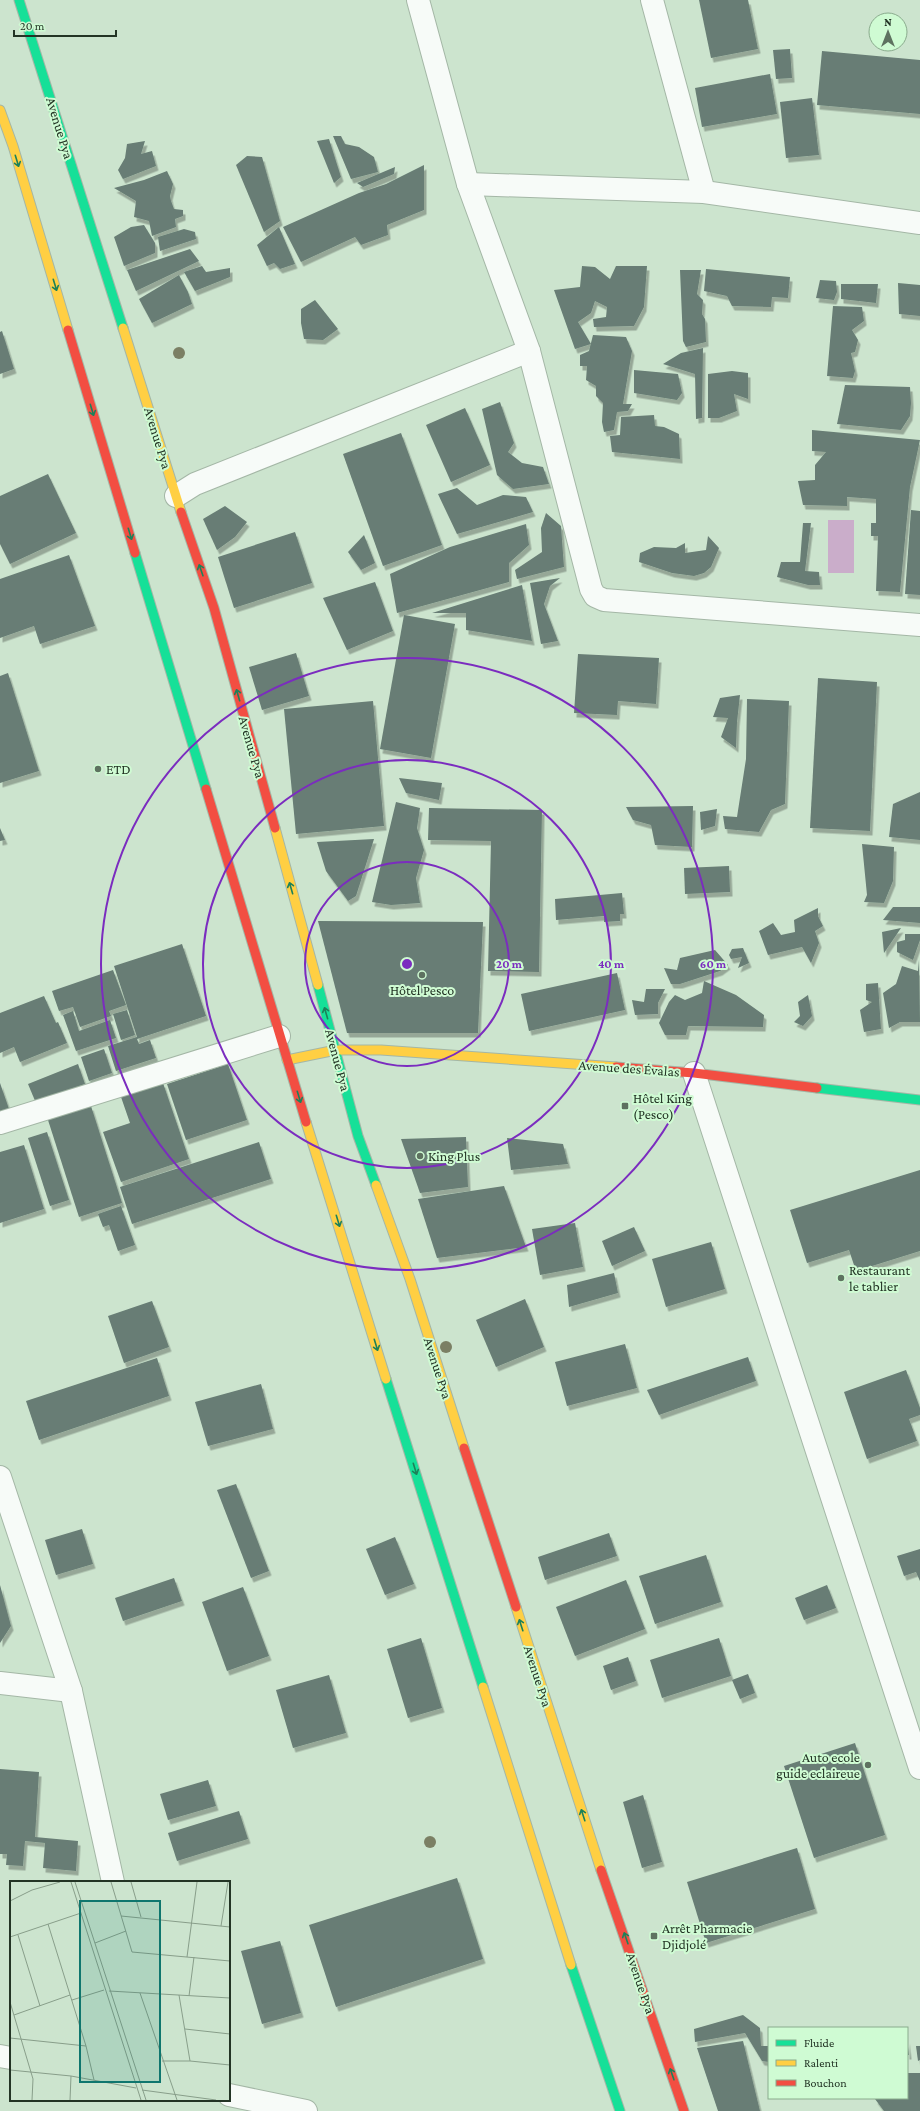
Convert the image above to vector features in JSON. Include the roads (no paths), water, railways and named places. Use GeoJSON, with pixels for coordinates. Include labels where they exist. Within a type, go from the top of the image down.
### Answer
{"type":"FeatureCollection","features":[{"type":"Feature","properties":{"kind":"main road","name":"Avenue Pya"},"geometry":{"type":"LineString","coordinates":[[19,0],[176,496],[214,608],[336,1050],[358,1136],[410,1279],[586,1826],[684,2111]]}},
{"type":"Feature","properties":{"kind":"main road"},"geometry":{"type":"LineString","coordinates":[[0,110],[6,148],[270,1000],[279,1036],[560,1934],[620,2111]]}},
{"type":"Feature","properties":{"kind":"main road","name":"Avenue des Évalas"},"geometry":{"type":"LineString","coordinates":[[287,1060],[336,1050],[381,1050],[694,1073],[904,1100],[920,1100]]}},
{"type":"Feature","properties":{"kind":"street"},"geometry":{"type":"LineString","coordinates":[[418,0],[468,184],[529,351],[591,589],[595,596],[604,600],[920,625]]}},
{"type":"Feature","properties":{"kind":"street"},"geometry":{"type":"LineString","coordinates":[[652,0],[704,192]]}},
{"type":"Feature","properties":{"kind":"street"},"geometry":{"type":"LineString","coordinates":[[468,184],[704,192],[920,223]]}},
{"type":"Feature","properties":{"kind":"street"},"geometry":{"type":"LineString","coordinates":[[176,496],[195,484],[529,351]]}},
{"type":"Feature","properties":{"kind":"street"},"geometry":{"type":"LineString","coordinates":[[0,1123],[279,1036]]}},
{"type":"Feature","properties":{"kind":"street"},"geometry":{"type":"LineString","coordinates":[[694,1073],[920,1768]]}},
{"type":"Feature","properties":{"kind":"street"},"geometry":{"type":"LineString","coordinates":[[0,1477],[71,1691],[113,1881]]}},
{"type":"Feature","properties":{"kind":"street"},"geometry":{"type":"LineString","coordinates":[[0,1683],[71,1691]]}},
{"type":"Feature","properties":{"kind":"street"},"geometry":{"type":"LineString","coordinates":[[0,2056],[10,2058]]}},
{"type":"Feature","properties":{"kind":"street"},"geometry":{"type":"LineString","coordinates":[[230,2095],[306,2111]]}},
{"type":"Feature","properties":{"kind":"place","name":"ETD"},"geometry":{"type":"Point","coordinates":[98,769]}},
{"type":"Feature","properties":{"kind":"place","name":"Hôtel Pesco"},"geometry":{"type":"Point","coordinates":[422,975]}},
{"type":"Feature","properties":{"kind":"place","name":"Hôtel King (Pesco)"},"geometry":{"type":"Point","coordinates":[625,1106]}},
{"type":"Feature","properties":{"kind":"place","name":"King Plus"},"geometry":{"type":"Point","coordinates":[420,1156]}},
{"type":"Feature","properties":{"kind":"place","name":"Restaurant le tablier"},"geometry":{"type":"Point","coordinates":[841,1278]}},
{"type":"Feature","properties":{"kind":"place","name":"Auto ecole guide eclaireue"},"geometry":{"type":"Point","coordinates":[868,1765]}},
{"type":"Feature","properties":{"kind":"place","name":"Arrêt Pharmacie Djidjolé"},"geometry":{"type":"Point","coordinates":[654,1936]}}]}
